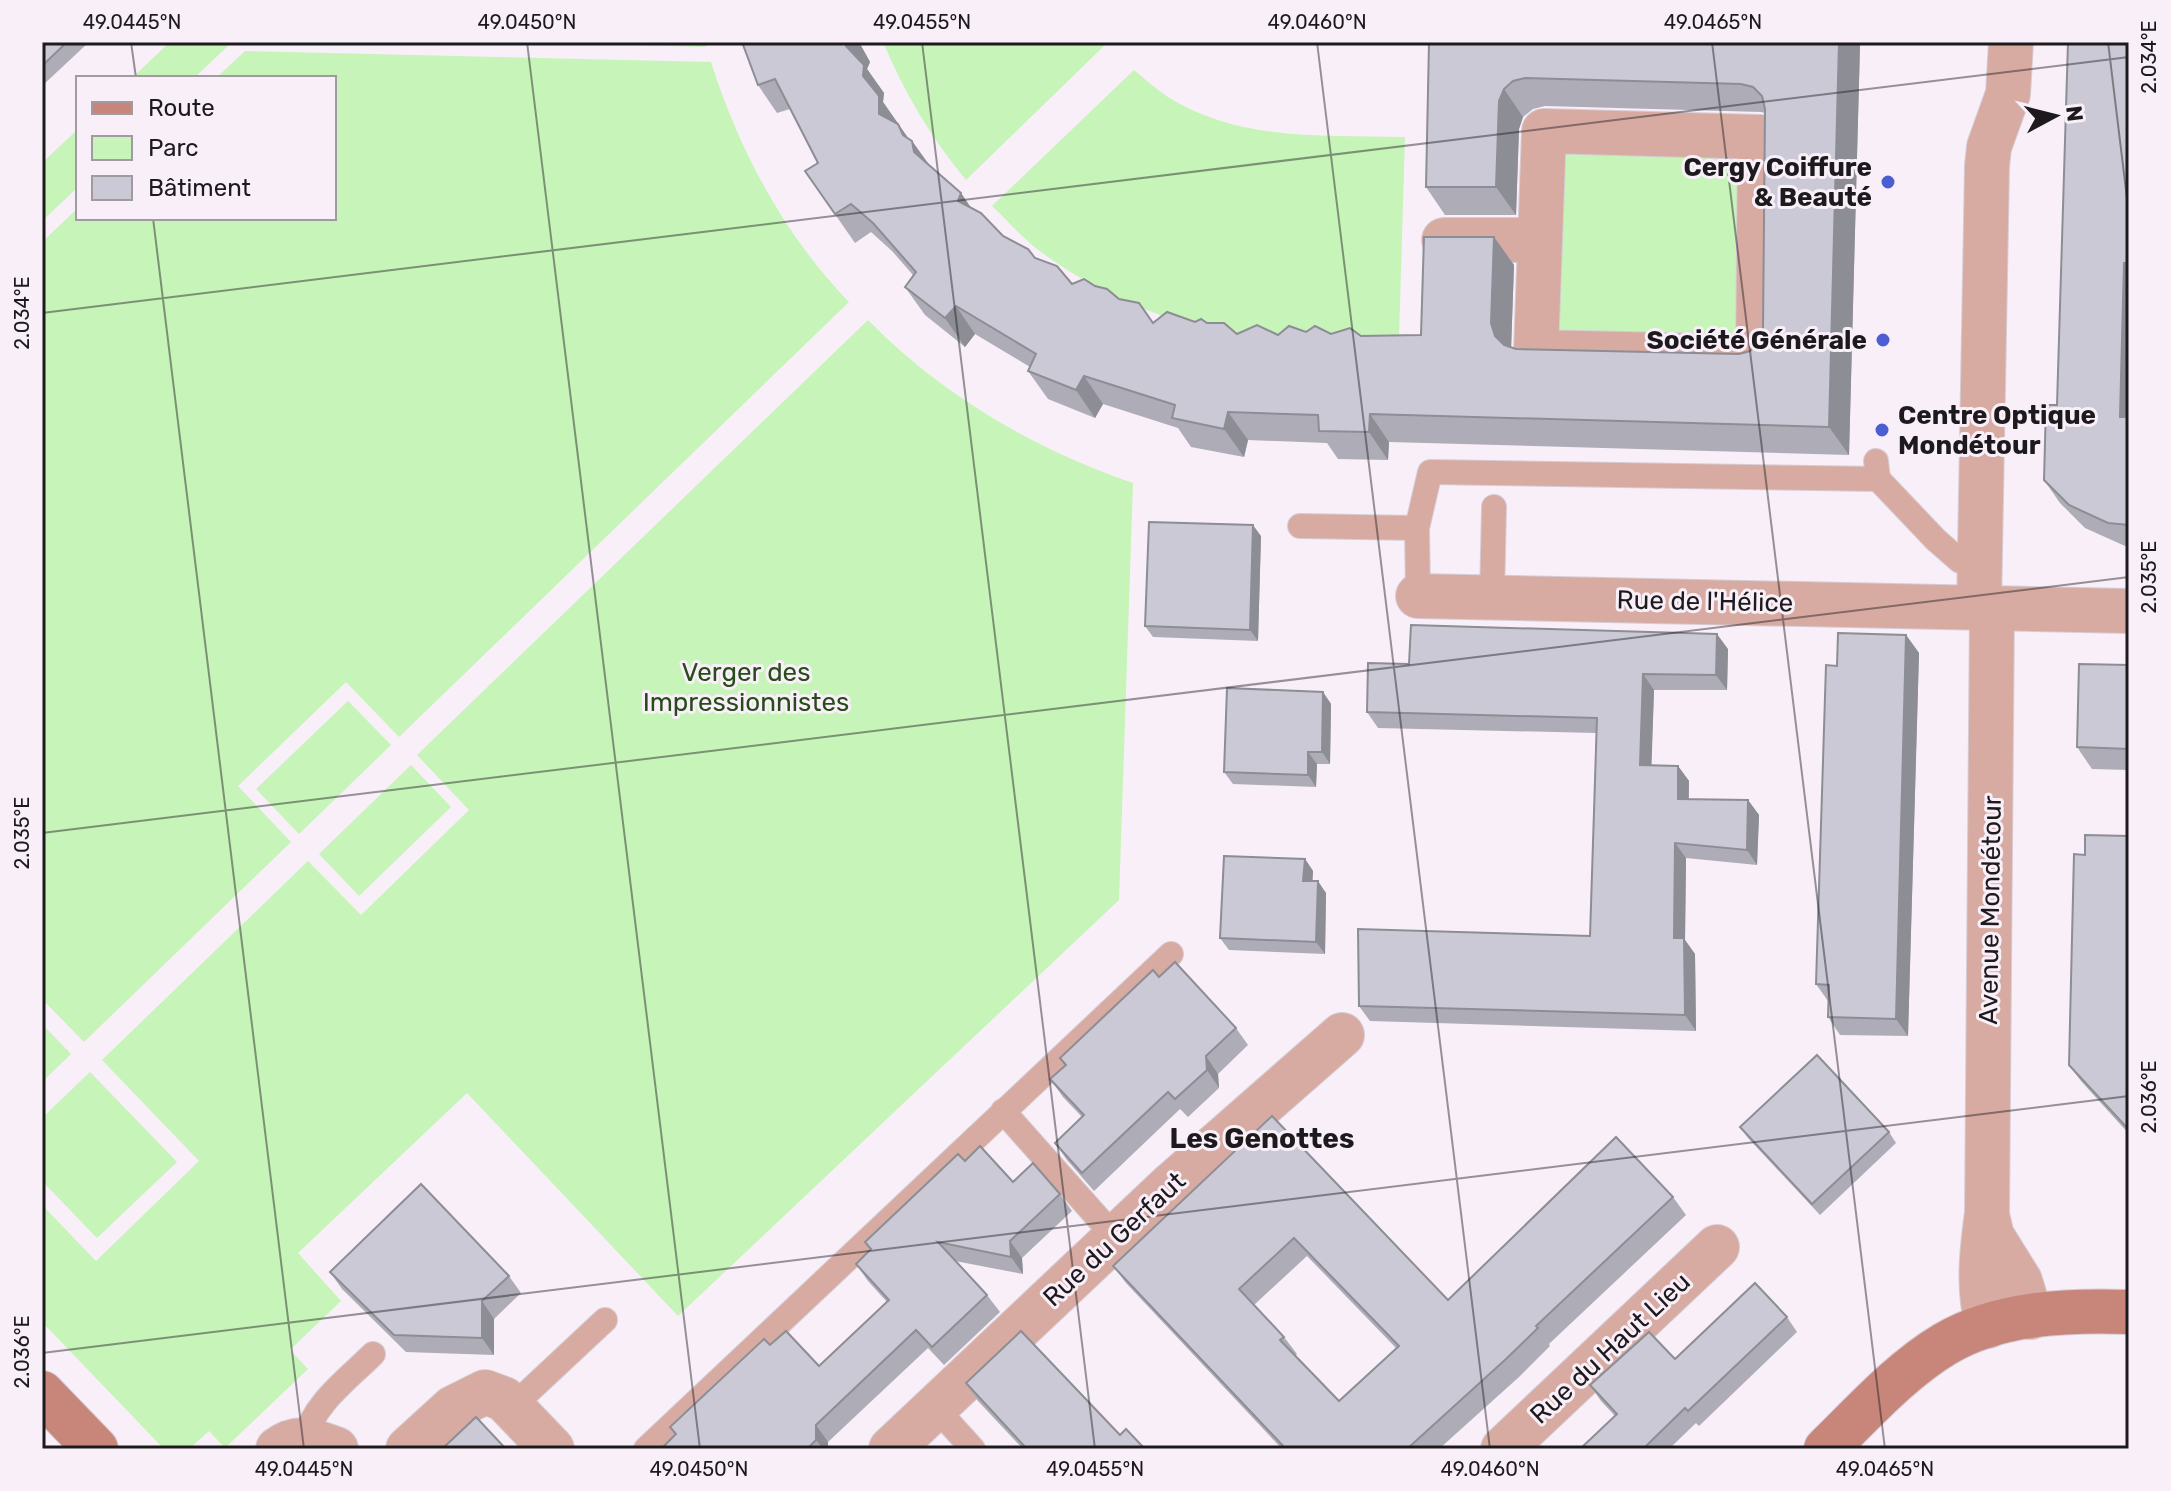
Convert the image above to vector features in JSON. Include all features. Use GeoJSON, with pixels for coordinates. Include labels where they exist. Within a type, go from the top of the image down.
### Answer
{"type":"FeatureCollection","features":[{"type":"Feature","properties":{"kind":"street","name":"Avenue Mondétour"},"geometry":{"type":"LineString","coordinates":[[1988,1326],[1982,1282],[1987,1213],[1983,594],[1987,166],[1989,147],[2008,94],[2011,42]]}},
{"type":"Feature","properties":{"kind":"street"},"geometry":{"type":"LineString","coordinates":[[1544,131],[1760,137],[1758,357],[1536,352],[1540,240],[1544,131]]}},
{"type":"Feature","properties":{"kind":"street"},"geometry":{"type":"LineString","coordinates":[[1444,240],[1540,240]]}},
{"type":"Feature","properties":{"kind":"street","name":"Rue de l'Hélice"},"geometry":{"type":"LineString","coordinates":[[1418,596],[1983,594],[2129,611]]}},
{"type":"Feature","properties":{"kind":"street","name":"Rue du Gerfaut"},"geometry":{"type":"LineString","coordinates":[[891,1449],[1115,1237],[1342,1035]]}},
{"type":"Feature","properties":{"kind":"street","name":"Avenue Mondétour"},"geometry":{"type":"LineString","coordinates":[[1987,1213],[1992,1236],[2020,1281],[2031,1317]]}},
{"type":"Feature","properties":{"kind":"street","name":"Rue du Haut Lieu"},"geometry":{"type":"LineString","coordinates":[[1503,1449],[1717,1247]]}},
{"type":"Feature","properties":{"kind":"street"},"geometry":{"type":"LineString","coordinates":[[1826,1449],[1922,1360],[1946,1344],[1988,1326],[2031,1317],[2080,1311],[2129,1312]]}},
{"type":"Feature","properties":{"kind":"street"},"geometry":{"type":"LineString","coordinates":[[42,1393],[96,1449]]}},
{"type":"Feature","properties":{"kind":"street"},"geometry":{"type":"LineString","coordinates":[[408,1449],[453,1408],[475,1395],[493,1393],[504,1399],[552,1449]]}},
{"type":"Feature","properties":{"kind":"lane"},"geometry":{"type":"LineString","coordinates":[[1418,596],[1417,528],[1430,472],[1877,470],[1953,556],[1966,564],[1983,594]]}},
{"type":"Feature","properties":{"kind":"lane"},"geometry":{"type":"LineString","coordinates":[[1492,597],[1494,507]]}},
{"type":"Feature","properties":{"kind":"lane"},"geometry":{"type":"LineString","coordinates":[[1300,526],[1417,528]]}},
{"type":"Feature","properties":{"kind":"lane"},"geometry":{"type":"LineString","coordinates":[[646,1449],[1171,954]]}},
{"type":"Feature","properties":{"kind":"lane"},"geometry":{"type":"LineString","coordinates":[[1003,1111],[1115,1237]]}},
{"type":"Feature","properties":{"kind":"lane"},"geometry":{"type":"LineString","coordinates":[[512,1407],[605,1320]]}},
{"type":"Feature","properties":{"kind":"lane"},"geometry":{"type":"LineString","coordinates":[[306,1446],[308,1426],[319,1408],[373,1354]]}},
{"type":"Feature","properties":{"kind":"lane"},"geometry":{"type":"LineString","coordinates":[[934,1406],[973,1449]]}},
{"type":"Feature","properties":{"kind":"green space"},"geometry":{"type":"Polygon","coordinates":[[[170,42],[232,42],[196,76],[134,76],[170,42]]]}},
{"type":"Feature","properties":{"kind":"green space"},"geometry":{"type":"Polygon","coordinates":[[[525,42],[705,42],[706,47],[525,42]]]}},
{"type":"Feature","properties":{"kind":"green space"},"geometry":{"type":"Polygon","coordinates":[[[883,42],[1107,43],[966,180],[919,114],[883,42]]]}},
{"type":"Feature","properties":{"kind":"green space"},"geometry":{"type":"Polygon","coordinates":[[[245,51],[711,62],[735,127],[766,190],[804,249],[849,302],[399,737],[346,682],[238,786],[291,842],[84,1042],[42,999],[42,242],[76,210],[76,220],[336,220],[336,76],[218,76],[245,51]]]}},
{"type":"Feature","properties":{"kind":"green space"},"geometry":{"type":"Polygon","coordinates":[[[1134,70],[1168,97],[1224,122],[1283,133],[1405,137],[1399,338],[1259,336],[1230,333],[1172,319],[1117,297],[1065,269],[1034,247],[992,206],[1134,70]]]}},
{"type":"Feature","properties":{"kind":"green space"},"geometry":{"type":"Polygon","coordinates":[[[76,131],[76,189],[42,221],[42,163],[76,131]]]}},
{"type":"Feature","properties":{"kind":"green space"},"geometry":{"type":"Polygon","coordinates":[[[1555,140],[1749,150],[1745,343],[1552,340],[1555,140]]]}},
{"type":"Feature","properties":{"kind":"green space","name":"Verger des Impressionnistes"},"geometry":{"type":"Polygon","coordinates":[[[868,320],[926,372],[991,417],[1060,454],[1133,483],[1119,900],[678,1316],[467,1093],[298,1253],[341,1301],[290,1350],[308,1369],[225,1448],[209,1431],[189,1449],[164,1449],[42,1322],[42,1205],[96,1261],[199,1161],[102,1060],[308,861],[361,915],[469,810],[417,755],[868,320]]]}},
{"type":"Feature","properties":{"kind":"green space"},"geometry":{"type":"Polygon","coordinates":[[[348,701],[391,745],[299,834],[256,789],[348,701]]]}},
{"type":"Feature","properties":{"kind":"green space"},"geometry":{"type":"Polygon","coordinates":[[[411,765],[451,807],[359,896],[319,854],[411,765]]]}},
{"type":"Feature","properties":{"kind":"green space"},"geometry":{"type":"Polygon","coordinates":[[[42,1024],[71,1054],[42,1082],[42,1024]]]}},
{"type":"Feature","properties":{"kind":"green space"},"geometry":{"type":"Polygon","coordinates":[[[90,1072],[177,1162],[97,1238],[42,1181],[42,1118],[90,1072]]]}},
{"type":"Feature","properties":{"kind":"building"},"geometry":{"type":"Polygon","coordinates":[[[42,42],[67,42],[42,66],[42,42]]]}},
{"type":"Feature","properties":{"kind":"building"},"geometry":{"type":"Polygon","coordinates":[[[742,42],[848,42],[846,46],[864,65],[863,76],[879,96],[879,114],[898,124],[903,135],[912,141],[914,152],[961,193],[958,201],[981,213],[1003,236],[1028,249],[1035,258],[1057,266],[1072,284],[1084,279],[1107,289],[1119,299],[1139,303],[1153,323],[1167,312],[1195,322],[1201,319],[1207,323],[1224,323],[1237,334],[1257,325],[1278,335],[1289,326],[1306,332],[1315,326],[1331,334],[1350,328],[1361,336],[1421,335],[1424,237],[1494,237],[1491,323],[1495,336],[1504,345],[1516,349],[1739,354],[1750,351],[1759,342],[1763,329],[1765,109],[1762,96],[1753,87],[1741,84],[1525,78],[1513,81],[1504,89],[1499,101],[1496,187],[1426,187],[1429,42],[1839,42],[1829,427],[1370,414],[1369,432],[1319,431],[1318,415],[1228,412],[1224,429],[1172,418],[1175,405],[1084,376],[1076,390],[1028,371],[1036,354],[956,306],[945,318],[905,287],[916,272],[873,223],[851,204],[835,214],[805,171],[818,163],[775,79],[758,85],[742,42]]]}},
{"type":"Feature","properties":{"kind":"building"},"geometry":{"type":"Polygon","coordinates":[[[2068,42],[2129,42],[2129,263],[2124,263],[2120,417],[2129,417],[2129,525],[2108,523],[2069,505],[2044,480],[2046,405],[2057,405],[2068,42]]]}},
{"type":"Feature","properties":{"kind":"building"},"geometry":{"type":"Polygon","coordinates":[[[1149,522],[1253,525],[1250,630],[1145,626],[1149,522]]]}},
{"type":"Feature","properties":{"kind":"building"},"geometry":{"type":"Polygon","coordinates":[[[1411,625],[1717,634],[1716,675],[1643,674],[1640,765],[1678,766],[1678,799],[1748,800],[1747,850],[1675,843],[1674,938],[1684,938],[1685,1015],[1359,1006],[1358,929],[1590,936],[1597,718],[1367,712],[1368,663],[1409,664],[1411,625]]]}},
{"type":"Feature","properties":{"kind":"building"},"geometry":{"type":"Polygon","coordinates":[[[1838,633],[1906,635],[1896,1019],[1828,1017],[1829,985],[1816,984],[1826,665],[1837,666],[1838,633]]]}},
{"type":"Feature","properties":{"kind":"building"},"geometry":{"type":"Polygon","coordinates":[[[2079,664],[2129,665],[2129,749],[2077,747],[2079,664]]]}},
{"type":"Feature","properties":{"kind":"building"},"geometry":{"type":"Polygon","coordinates":[[[1227,688],[1323,692],[1322,752],[1308,752],[1308,775],[1224,772],[1227,688]]]}},
{"type":"Feature","properties":{"kind":"building"},"geometry":{"type":"Polygon","coordinates":[[[2085,835],[2129,836],[2129,1130],[2069,1065],[2074,854],[2085,855],[2085,835]]]}},
{"type":"Feature","properties":{"kind":"building"},"geometry":{"type":"Polygon","coordinates":[[[1224,856],[1305,859],[1303,881],[1318,881],[1316,942],[1220,938],[1224,856]]]}},
{"type":"Feature","properties":{"kind":"building"},"geometry":{"type":"Polygon","coordinates":[[[1175,962],[1236,1028],[1206,1056],[1207,1070],[1175,1099],[1168,1092],[1082,1173],[1055,1143],[1084,1115],[1050,1079],[1066,1065],[1060,1058],[1153,970],[1159,977],[1175,962]]]}},
{"type":"Feature","properties":{"kind":"building"},"geometry":{"type":"Polygon","coordinates":[[[1817,1055],[1889,1132],[1812,1204],[1740,1127],[1817,1055]]]}},
{"type":"Feature","properties":{"kind":"building"},"geometry":{"type":"Polygon","coordinates":[[[1272,1116],[1448,1300],[1616,1137],[1673,1197],[1536,1326],[1538,1328],[1506,1359],[1407,1449],[1286,1449],[1113,1266],[1272,1116]],[[1294,1238],[1239,1289],[1284,1337],[1280,1340],[1339,1401],[1399,1346],[1294,1238]]]}},
{"type":"Feature","properties":{"kind":"building"},"geometry":{"type":"Polygon","coordinates":[[[980,1146],[1013,1182],[1033,1163],[1060,1194],[1010,1241],[1011,1257],[938,1242],[987,1295],[932,1347],[916,1330],[816,1425],[816,1440],[807,1449],[661,1449],[676,1434],[670,1427],[764,1339],[770,1345],[786,1331],[819,1366],[889,1300],[856,1264],[871,1249],[865,1242],[958,1154],[965,1161],[980,1146]]]}},
{"type":"Feature","properties":{"kind":"building"},"geometry":{"type":"Polygon","coordinates":[[[421,1184],[509,1276],[482,1301],[482,1338],[394,1335],[330,1272],[421,1184]]]}},
{"type":"Feature","properties":{"kind":"building"},"geometry":{"type":"Polygon","coordinates":[[[1755,1283],[1787,1317],[1688,1411],[1685,1408],[1643,1449],[1580,1449],[1617,1414],[1590,1385],[1649,1332],[1675,1359],[1755,1283]]]}},
{"type":"Feature","properties":{"kind":"building"},"geometry":{"type":"Polygon","coordinates":[[[1021,1331],[1120,1435],[1126,1429],[1145,1449],[1027,1449],[966,1383],[1021,1331]]]}},
{"type":"Feature","properties":{"kind":"building"},"geometry":{"type":"Polygon","coordinates":[[[476,1417],[506,1449],[442,1449],[476,1417]]]}},
{"type":"Feature","properties":{"kind":"place","name":"Cergy Coiffure & Beauté"},"geometry":{"type":"Point","coordinates":[1888,182]}},
{"type":"Feature","properties":{"kind":"place","name":"Société Générale"},"geometry":{"type":"Point","coordinates":[1883,340]}},
{"type":"Feature","properties":{"kind":"place","name":"Centre Optique Mondétour"},"geometry":{"type":"Point","coordinates":[1882,430]}},
{"type":"Feature","properties":{"kind":"district","name":"Les Genottes"},"geometry":{"type":"Point","coordinates":[1262,1138]}}]}
